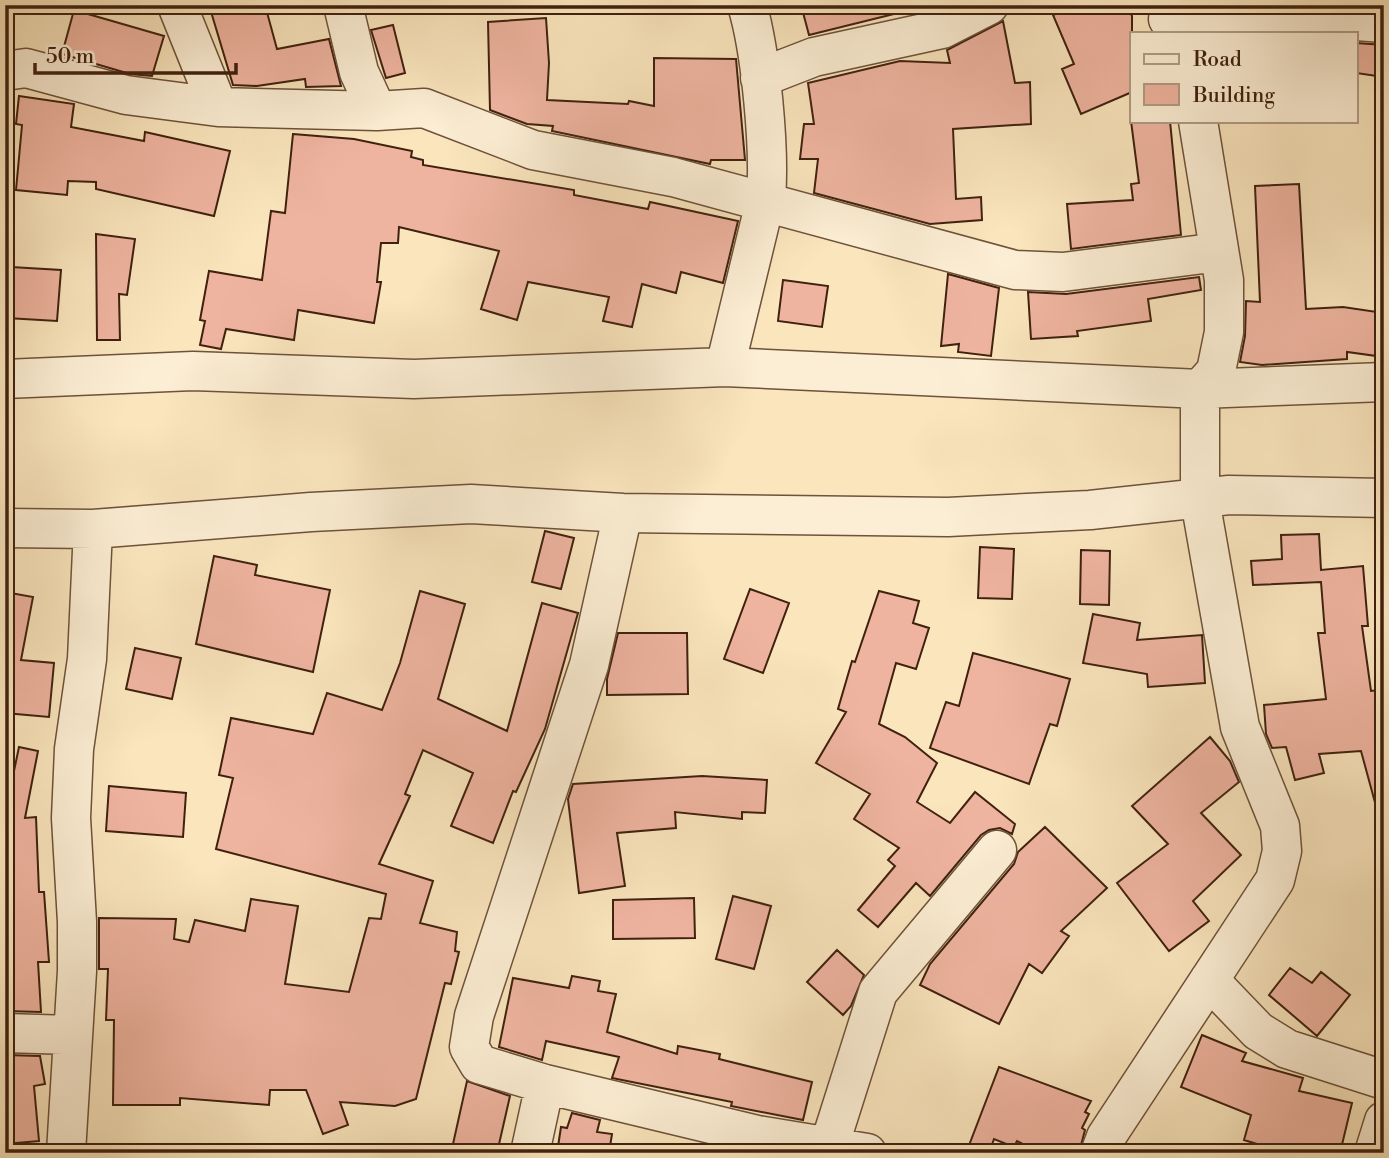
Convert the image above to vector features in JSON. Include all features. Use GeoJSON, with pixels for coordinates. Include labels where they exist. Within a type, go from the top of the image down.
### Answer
{"type":"FeatureCollection","features":[{"type":"Feature","properties":{"kind":"street"},"geometry":{"type":"LineString","coordinates":[[177,5],[218,107]]}},
{"type":"Feature","properties":{"kind":"street"},"geometry":{"type":"LineString","coordinates":[[342,5],[359,72],[377,111]]}},
{"type":"Feature","properties":{"kind":"street"},"geometry":{"type":"LineString","coordinates":[[724,367],[765,203],[768,179],[760,78],[747,5]]}},
{"type":"Feature","properties":{"kind":"street"},"geometry":{"type":"LineString","coordinates":[[760,78],[814,57],[942,29],[989,5]]}},
{"type":"Feature","properties":{"kind":"street"},"geometry":{"type":"LineString","coordinates":[[1168,19],[1284,12],[1384,23]]}},
{"type":"Feature","properties":{"kind":"street"},"geometry":{"type":"LineString","coordinates":[[5,71],[26,68],[127,95],[218,107],[377,111],[424,108],[533,150],[673,177],[765,203],[799,209],[1015,270],[1063,272],[1219,252]]}},
{"type":"Feature","properties":{"kind":"street"},"geometry":{"type":"LineString","coordinates":[[1100,1153],[1105,1137],[1275,880],[1282,851],[1280,826],[1240,727],[1200,500],[1200,389],[1216,371],[1224,332],[1224,280],[1198,122]]}},
{"type":"Feature","properties":{"kind":"street"},"geometry":{"type":"LineString","coordinates":[[14,385],[193,371],[414,379],[724,367],[1200,389],[1384,382]]}},
{"type":"Feature","properties":{"kind":"street"},"geometry":{"type":"LineString","coordinates":[[5,528],[93,529],[311,512],[471,505],[623,513],[948,517],[1090,510],[1228,495],[1384,498]]}},
{"type":"Feature","properties":{"kind":"street"},"geometry":{"type":"LineString","coordinates":[[623,513],[589,665],[478,1004],[469,1047],[479,1064],[545,1084],[757,1135],[827,1149],[867,1153]]}},
{"type":"Feature","properties":{"kind":"street"},"geometry":{"type":"LineString","coordinates":[[66,1153],[77,922],[71,804],[74,749],[87,659],[93,529]]}},
{"type":"Feature","properties":{"kind":"street"},"geometry":{"type":"LineString","coordinates":[[827,1149],[878,992],[997,850]]}},
{"type":"Feature","properties":{"kind":"street"},"geometry":{"type":"LineString","coordinates":[[1209,980],[1258,1031],[1287,1049],[1384,1080]]}},
{"type":"Feature","properties":{"kind":"street"},"geometry":{"type":"LineString","coordinates":[[5,1033],[71,1035]]}},
{"type":"Feature","properties":{"kind":"street"},"geometry":{"type":"LineString","coordinates":[[530,1153],[545,1084]]}},
{"type":"Feature","properties":{"kind":"street"},"geometry":{"type":"LineString","coordinates":[[1374,1153],[1384,1121]]}},
{"type":"Feature","properties":{"kind":"building"},"geometry":{"type":"Polygon","coordinates":[[[209,5],[265,5],[277,49],[329,39],[341,86],[306,87],[305,79],[257,86],[233,85],[209,5]]]}},
{"type":"Feature","properties":{"kind":"building"},"geometry":{"type":"Polygon","coordinates":[[[801,5],[897,5],[898,13],[809,35],[801,5]]]}},
{"type":"Feature","properties":{"kind":"building"},"geometry":{"type":"Polygon","coordinates":[[[1076,5],[1127,5],[1132,16],[1130,93],[1081,114],[1062,69],[1074,64],[1053,15],[1076,5]]]}},
{"type":"Feature","properties":{"kind":"building"},"geometry":{"type":"Polygon","coordinates":[[[74,10],[164,36],[152,76],[130,74],[62,54],[74,10]]]}},
{"type":"Feature","properties":{"kind":"building"},"geometry":{"type":"Polygon","coordinates":[[[546,18],[549,63],[547,100],[628,104],[629,101],[654,106],[654,58],[736,59],[745,160],[711,160],[710,164],[552,131],[553,126],[527,124],[490,110],[488,22],[546,18]]]}},
{"type":"Feature","properties":{"kind":"building"},"geometry":{"type":"Polygon","coordinates":[[[1003,21],[1015,83],[1030,82],[1031,124],[953,129],[956,199],[981,197],[982,220],[930,224],[814,193],[818,159],[800,159],[804,124],[814,124],[808,83],[900,61],[950,63],[947,50],[1003,21]]]}},
{"type":"Feature","properties":{"kind":"building"},"geometry":{"type":"Polygon","coordinates":[[[393,25],[405,73],[386,78],[371,30],[393,25]]]}},
{"type":"Feature","properties":{"kind":"building"},"geometry":{"type":"Polygon","coordinates":[[[1358,43],[1384,45],[1384,77],[1358,73],[1358,43]]]}},
{"type":"Feature","properties":{"kind":"building"},"geometry":{"type":"Polygon","coordinates":[[[19,96],[74,104],[71,127],[144,141],[145,132],[230,151],[214,216],[96,189],[96,182],[68,181],[67,195],[16,190],[22,125],[16,124],[19,96]]]}},
{"type":"Feature","properties":{"kind":"building"},"geometry":{"type":"Polygon","coordinates":[[[1131,122],[1170,122],[1181,235],[1071,249],[1067,204],[1133,200],[1131,184],[1139,183],[1131,122]]]}},
{"type":"Feature","properties":{"kind":"building"},"geometry":{"type":"Polygon","coordinates":[[[293,134],[354,139],[412,151],[411,157],[423,160],[423,165],[574,190],[574,195],[648,209],[650,202],[738,221],[723,283],[681,272],[676,293],[642,284],[632,327],[603,321],[609,297],[528,282],[517,320],[481,309],[499,251],[399,227],[398,243],[381,243],[377,282],[381,282],[374,323],[298,310],[294,340],[226,329],[221,349],[200,345],[205,321],[200,320],[209,271],[262,280],[271,211],[285,213],[293,134]]]}},
{"type":"Feature","properties":{"kind":"building"},"geometry":{"type":"Polygon","coordinates":[[[1299,184],[1306,309],[1343,307],[1384,313],[1384,357],[1347,352],[1347,359],[1262,365],[1240,362],[1245,336],[1246,301],[1260,302],[1255,186],[1299,184]]]}},
{"type":"Feature","properties":{"kind":"building"},"geometry":{"type":"Polygon","coordinates":[[[96,234],[135,239],[127,295],[119,294],[120,340],[97,340],[96,234]]]}},
{"type":"Feature","properties":{"kind":"building"},"geometry":{"type":"Polygon","coordinates":[[[11,267],[61,270],[57,321],[7,318],[11,267]]]}},
{"type":"Feature","properties":{"kind":"building"},"geometry":{"type":"Polygon","coordinates":[[[948,274],[999,288],[991,356],[958,352],[959,344],[941,346],[948,274]]]}},
{"type":"Feature","properties":{"kind":"building"},"geometry":{"type":"Polygon","coordinates":[[[1199,277],[1201,290],[1148,299],[1151,321],[1077,331],[1078,336],[1031,339],[1028,292],[1066,294],[1199,277]]]}},
{"type":"Feature","properties":{"kind":"building"},"geometry":{"type":"Polygon","coordinates":[[[783,280],[828,286],[822,327],[778,321],[783,280]]]}},
{"type":"Feature","properties":{"kind":"building"},"geometry":{"type":"Polygon","coordinates":[[[545,531],[574,538],[561,589],[532,582],[545,531]]]}},
{"type":"Feature","properties":{"kind":"building"},"geometry":{"type":"Polygon","coordinates":[[[1319,534],[1321,570],[1363,566],[1368,626],[1362,626],[1371,691],[1379,690],[1384,809],[1377,810],[1361,751],[1319,754],[1324,773],[1295,780],[1286,747],[1272,748],[1266,734],[1264,705],[1326,699],[1318,633],[1325,633],[1321,582],[1253,585],[1251,561],[1282,559],[1281,535],[1319,534]]]}},
{"type":"Feature","properties":{"kind":"building"},"geometry":{"type":"Polygon","coordinates":[[[980,547],[1014,549],[1012,599],[978,598],[980,547]]]}},
{"type":"Feature","properties":{"kind":"building"},"geometry":{"type":"Polygon","coordinates":[[[1081,550],[1110,551],[1109,605],[1080,604],[1081,550]]]}},
{"type":"Feature","properties":{"kind":"building"},"geometry":{"type":"Polygon","coordinates":[[[214,556],[257,565],[255,575],[330,590],[313,672],[196,644],[214,556]]]}},
{"type":"Feature","properties":{"kind":"building"},"geometry":{"type":"Polygon","coordinates":[[[750,589],[789,603],[763,673],[724,659],[750,589]]]}},
{"type":"Feature","properties":{"kind":"building"},"geometry":{"type":"Polygon","coordinates":[[[420,591],[465,604],[438,699],[507,731],[542,603],[578,613],[545,729],[516,792],[513,791],[493,843],[451,826],[473,773],[423,750],[405,794],[410,796],[379,864],[433,881],[420,923],[457,932],[455,951],[459,952],[451,984],[445,983],[416,1099],[395,1106],[340,1102],[348,1125],[323,1134],[306,1090],[270,1090],[269,1105],[180,1098],[180,1105],[113,1105],[114,1020],[106,1020],[108,969],[99,969],[99,918],[176,919],[174,939],[189,942],[195,920],[245,931],[251,899],[298,906],[285,984],[349,992],[369,918],[381,919],[386,894],[216,849],[233,778],[219,775],[231,718],[313,734],[327,693],[382,710],[400,663],[420,591]]]}},
{"type":"Feature","properties":{"kind":"building"},"geometry":{"type":"Polygon","coordinates":[[[879,591],[919,601],[913,623],[929,628],[916,669],[896,663],[879,724],[905,737],[937,763],[917,802],[950,823],[975,792],[1015,824],[1012,834],[1000,828],[981,835],[930,896],[916,883],[878,927],[858,910],[895,866],[888,860],[899,848],[854,819],[870,794],[816,763],[846,712],[838,709],[852,661],[855,662],[879,591]]]}},
{"type":"Feature","properties":{"kind":"building"},"geometry":{"type":"Polygon","coordinates":[[[5,592],[33,597],[21,660],[54,663],[49,717],[5,713],[5,592]]]}},
{"type":"Feature","properties":{"kind":"building"},"geometry":{"type":"Polygon","coordinates":[[[1093,614],[1140,623],[1137,640],[1202,635],[1205,683],[1148,687],[1147,674],[1083,663],[1093,614]]]}},
{"type":"Feature","properties":{"kind":"building"},"geometry":{"type":"Polygon","coordinates":[[[618,633],[687,633],[688,694],[607,695],[607,679],[618,633]]]}},
{"type":"Feature","properties":{"kind":"building"},"geometry":{"type":"Polygon","coordinates":[[[135,648],[181,658],[172,699],[126,689],[135,648]]]}},
{"type":"Feature","properties":{"kind":"building"},"geometry":{"type":"Polygon","coordinates":[[[973,653],[1070,679],[1057,726],[1050,724],[1029,784],[930,748],[946,702],[959,706],[973,653]]]}},
{"type":"Feature","properties":{"kind":"building"},"geometry":{"type":"Polygon","coordinates":[[[1210,737],[1230,761],[1239,782],[1201,813],[1241,855],[1193,901],[1209,921],[1169,951],[1117,883],[1168,844],[1132,806],[1210,737]]]}},
{"type":"Feature","properties":{"kind":"building"},"geometry":{"type":"Polygon","coordinates":[[[19,747],[38,751],[25,818],[36,817],[39,892],[44,892],[49,962],[38,962],[41,1012],[5,1011],[5,814],[19,747]]]}},
{"type":"Feature","properties":{"kind":"building"},"geometry":{"type":"Polygon","coordinates":[[[702,776],[767,780],[765,813],[742,812],[742,819],[675,812],[676,828],[617,833],[625,886],[579,893],[568,799],[573,784],[702,776]]]}},
{"type":"Feature","properties":{"kind":"building"},"geometry":{"type":"Polygon","coordinates":[[[109,786],[186,793],[183,837],[106,831],[109,786]]]}},
{"type":"Feature","properties":{"kind":"building"},"geometry":{"type":"Polygon","coordinates":[[[1045,827],[1107,888],[1061,931],[1069,936],[1042,973],[1029,964],[999,1024],[920,985],[930,964],[1014,864],[1018,852],[1045,827]]]}},
{"type":"Feature","properties":{"kind":"building"},"geometry":{"type":"Polygon","coordinates":[[[733,896],[771,906],[754,969],[716,959],[733,896]]]}},
{"type":"Feature","properties":{"kind":"building"},"geometry":{"type":"Polygon","coordinates":[[[694,898],[695,938],[613,939],[613,900],[694,898]]]}},
{"type":"Feature","properties":{"kind":"building"},"geometry":{"type":"Polygon","coordinates":[[[837,950],[864,975],[851,1006],[843,1015],[807,982],[837,950]]]}},
{"type":"Feature","properties":{"kind":"building"},"geometry":{"type":"Polygon","coordinates":[[[1290,968],[1312,983],[1321,972],[1350,995],[1317,1036],[1269,995],[1290,968]]]}},
{"type":"Feature","properties":{"kind":"building"},"geometry":{"type":"Polygon","coordinates":[[[572,976],[600,981],[598,991],[616,994],[607,1032],[677,1054],[678,1046],[720,1054],[719,1059],[812,1082],[803,1120],[731,1106],[732,1102],[612,1078],[619,1057],[546,1041],[542,1060],[499,1047],[513,978],[569,988],[572,976]]]}},
{"type":"Feature","properties":{"kind":"building"},"geometry":{"type":"Polygon","coordinates":[[[1202,1035],[1246,1053],[1242,1061],[1303,1078],[1299,1091],[1352,1103],[1340,1153],[1286,1153],[1244,1140],[1251,1115],[1181,1087],[1202,1035]]]}},
{"type":"Feature","properties":{"kind":"building"},"geometry":{"type":"Polygon","coordinates":[[[5,1055],[40,1056],[45,1084],[34,1086],[39,1141],[5,1144],[5,1055]]]}},
{"type":"Feature","properties":{"kind":"building"},"geometry":{"type":"Polygon","coordinates":[[[999,1067],[1091,1101],[1085,1112],[1089,1114],[1082,1128],[1085,1130],[1079,1153],[1041,1153],[1017,1141],[1014,1147],[994,1139],[989,1153],[968,1148],[999,1067]]]}},
{"type":"Feature","properties":{"kind":"building"},"geometry":{"type":"Polygon","coordinates":[[[467,1081],[510,1096],[497,1153],[451,1153],[467,1081]]]}},
{"type":"Feature","properties":{"kind":"building"},"geometry":{"type":"Polygon","coordinates":[[[572,1113],[600,1120],[597,1132],[612,1134],[609,1153],[557,1153],[561,1127],[567,1128],[572,1113]]]}}]}
